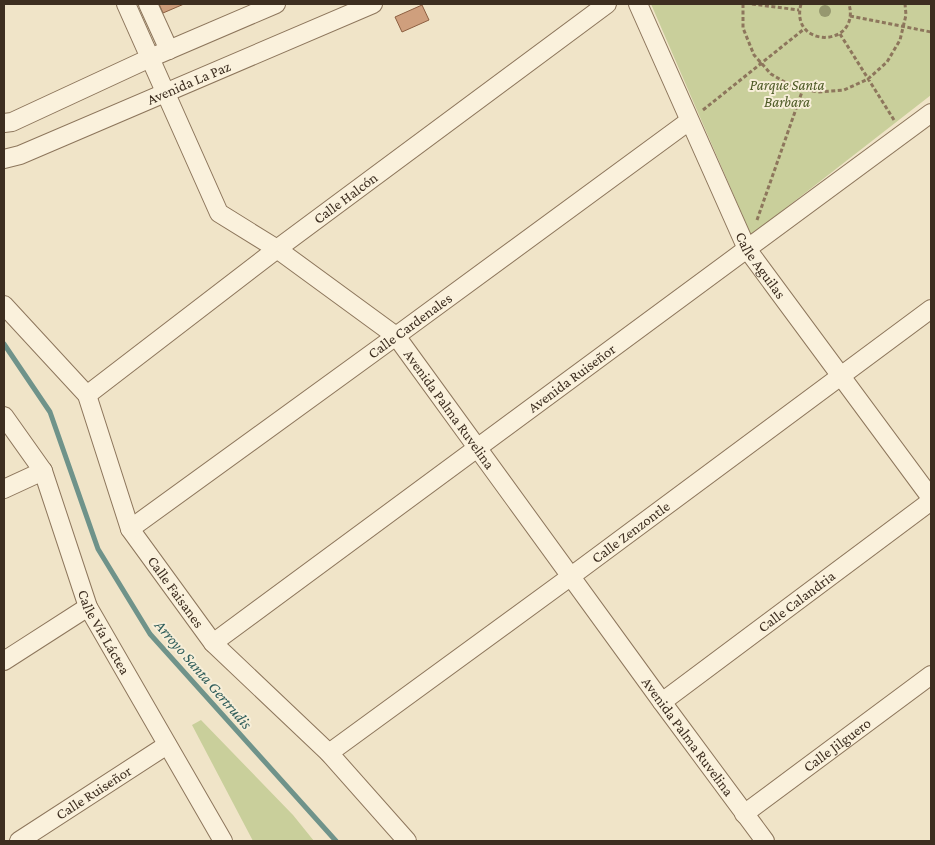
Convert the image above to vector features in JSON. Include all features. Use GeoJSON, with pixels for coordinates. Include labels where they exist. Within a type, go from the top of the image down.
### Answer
{"type":"FeatureCollection","features":[{"type":"Feature","properties":{"kind":"street","name":"Avenida Palma Ruvelina"},"geometry":{"type":"LineString","coordinates":[[126,4],[219,213],[277,249],[396,336],[570,577],[765,841]]}},
{"type":"Feature","properties":{"kind":"street"},"geometry":{"type":"LineString","coordinates":[[148,4],[169,50]]}},
{"type":"Feature","properties":{"kind":"street"},"geometry":{"type":"LineString","coordinates":[[4,124],[276,4]]}},
{"type":"Feature","properties":{"kind":"street","name":"Avenida La Paz"},"geometry":{"type":"LineString","coordinates":[[4,159],[20,155],[373,4]]}},
{"type":"Feature","properties":{"kind":"street","name":"Calle Halcón"},"geometry":{"type":"LineString","coordinates":[[87,395],[277,249],[607,4]]}},
{"type":"Feature","properties":{"kind":"street","name":"Calle Aguilas"},"geometry":{"type":"LineString","coordinates":[[638,4],[747,249],[931,500]]}},
{"type":"Feature","properties":{"kind":"street","name":"Avenida Ruiseñor"},"geometry":{"type":"LineString","coordinates":[[213,644],[931,113]]}},
{"type":"Feature","properties":{"kind":"street","name":"Calle Cardenales"},"geometry":{"type":"LineString","coordinates":[[130,529],[689,120]]}},
{"type":"Feature","properties":{"kind":"street","name":"Calle Faisanes"},"geometry":{"type":"LineString","coordinates":[[4,305],[87,395],[130,529],[213,644],[329,753],[407,841]]}},
{"type":"Feature","properties":{"kind":"street","name":"Calle Zenzontle"},"geometry":{"type":"LineString","coordinates":[[329,753],[931,309]]}},
{"type":"Feature","properties":{"kind":"street","name":"Calle Vía Láctea"},"geometry":{"type":"LineString","coordinates":[[4,416],[43,472],[88,607],[223,841]]}},
{"type":"Feature","properties":{"kind":"street"},"geometry":{"type":"LineString","coordinates":[[4,490],[43,472]]}},
{"type":"Feature","properties":{"kind":"street","name":"Calle Calandria"},"geometry":{"type":"LineString","coordinates":[[662,702],[931,500]]}},
{"type":"Feature","properties":{"kind":"street"},"geometry":{"type":"LineString","coordinates":[[4,662],[88,607]]}},
{"type":"Feature","properties":{"kind":"street","name":"Calle Jilguero"},"geometry":{"type":"LineString","coordinates":[[744,814],[931,675]]}},
{"type":"Feature","properties":{"kind":"street","name":"Calle Ruiseñor"},"geometry":{"type":"LineString","coordinates":[[19,841],[167,745]]}},
{"type":"Feature","properties":{"kind":"path"},"geometry":{"type":"LineString","coordinates":[[743,4],[743,28],[754,55],[771,74],[793,87],[818,92],[844,90],[868,79],[887,62],[900,40],[906,14],[905,4]]}},
{"type":"Feature","properties":{"kind":"path"},"geometry":{"type":"LineString","coordinates":[[752,4],[800,10]]}},
{"type":"Feature","properties":{"kind":"path"},"geometry":{"type":"LineString","coordinates":[[801,4],[800,19],[804,29],[816,37],[824,38],[840,34],[845,28],[850,16],[849,4]]}},
{"type":"Feature","properties":{"kind":"path"},"geometry":{"type":"LineString","coordinates":[[850,16],[931,32]]}},
{"type":"Feature","properties":{"kind":"path"},"geometry":{"type":"LineString","coordinates":[[689,120],[804,29]]}},
{"type":"Feature","properties":{"kind":"path"},"geometry":{"type":"LineString","coordinates":[[840,34],[903,134]]}},
{"type":"Feature","properties":{"kind":"path"},"geometry":{"type":"LineString","coordinates":[[757,221],[803,89]]}},
{"type":"Feature","properties":{"kind":"green space","name":"Parque Santa Barbara"},"geometry":{"type":"Polygon","coordinates":[[[651,4],[931,4],[931,95],[751,235],[651,4]]]}},
{"type":"Feature","properties":{"kind":"green space"},"geometry":{"type":"Polygon","coordinates":[[[201,720],[293,815],[314,841],[253,841],[192,725],[201,720]]]}},
{"type":"Feature","properties":{"kind":"building"},"geometry":{"type":"Polygon","coordinates":[[[159,4],[184,4],[163,13],[159,4]]]}},
{"type":"Feature","properties":{"kind":"building"},"geometry":{"type":"Polygon","coordinates":[[[422,5],[429,20],[402,32],[395,17],[422,5]]]}},
{"type":"Feature","properties":{"kind":"waterway","name":"Arroyo Santa Gertrudis"},"geometry":{"type":"LineString","coordinates":[[4,344],[50,412],[98,549],[150,634],[336,841]]}}]}
